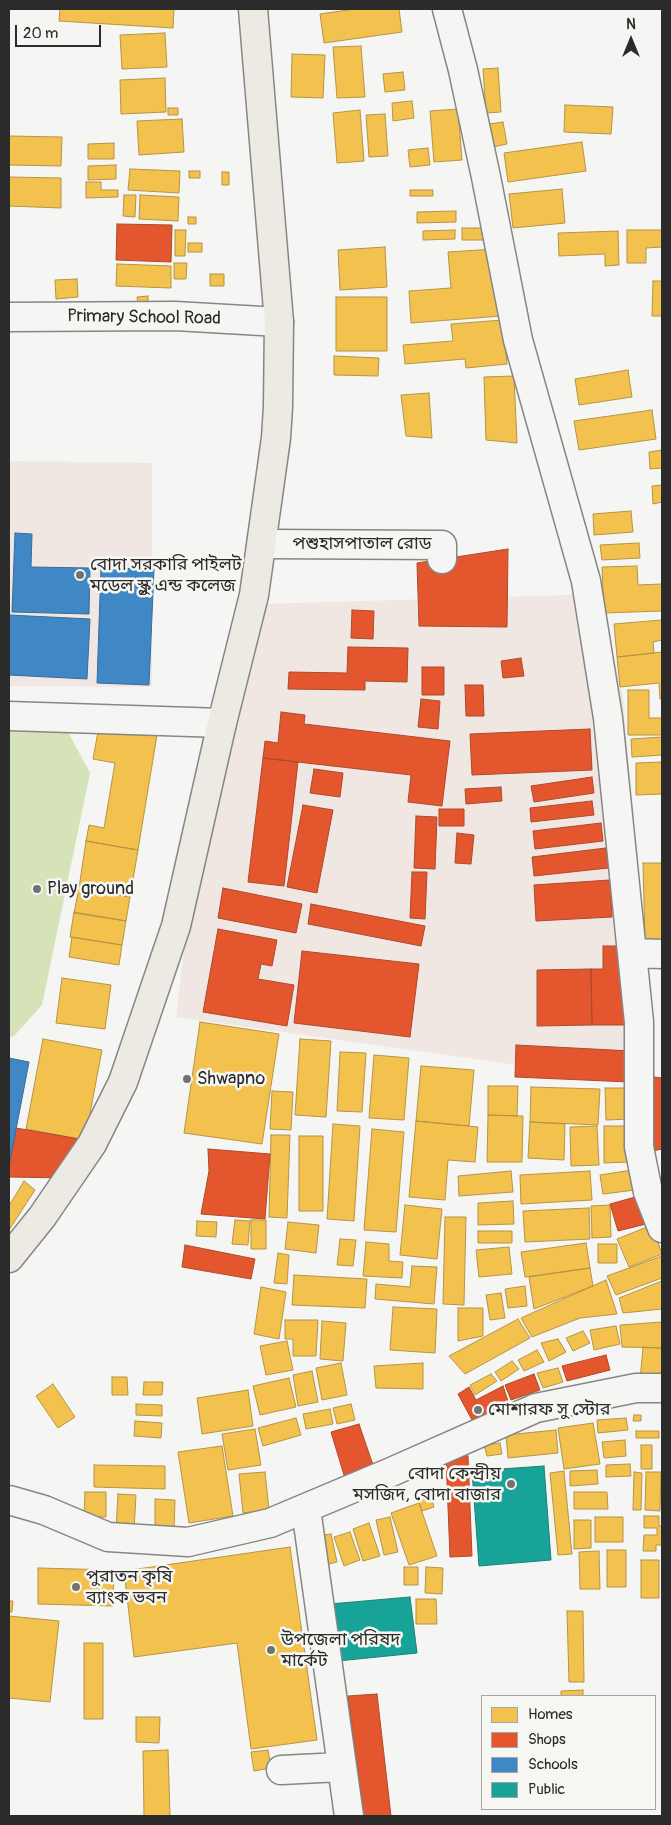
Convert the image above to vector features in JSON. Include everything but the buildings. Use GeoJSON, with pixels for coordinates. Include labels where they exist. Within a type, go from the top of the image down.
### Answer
{"type":"FeatureCollection","features":[{"type":"Feature","properties":{"kind":"highway"},"geometry":{"type":"LineString","coordinates":[[9,1258],[42,1218],[92,1144],[123,1082],[176,926],[222,723],[254,595],[276,438],[279,322],[252,9]]}},
{"type":"Feature","properties":{"kind":"street"},"geometry":{"type":"LineString","coordinates":[[447,9],[463,70],[482,157],[518,340],[586,580],[608,718],[639,1022],[639,1147],[648,1192],[662,1228]]}},
{"type":"Feature","properties":{"kind":"street","name":"Primary School Road"},"geometry":{"type":"LineString","coordinates":[[9,317],[175,316],[279,322]]}},
{"type":"Feature","properties":{"kind":"street"},"geometry":{"type":"LineString","coordinates":[[528,447],[541,452],[553,464]]}},
{"type":"Feature","properties":{"kind":"street","name":"পশুহাসপাতাল রোড"},"geometry":{"type":"LineString","coordinates":[[267,544],[442,545],[442,559]]}},
{"type":"Feature","properties":{"kind":"street"},"geometry":{"type":"LineString","coordinates":[[9,716],[222,723]]}},
{"type":"Feature","properties":{"kind":"street"},"geometry":{"type":"LineString","coordinates":[[632,953],[662,954]]}},
{"type":"Feature","properties":{"kind":"street"},"geometry":{"type":"LineString","coordinates":[[9,1500],[44,1510],[108,1537],[188,1542],[270,1523],[536,1408],[636,1388],[662,1388]]}},
{"type":"Feature","properties":{"kind":"street"},"geometry":{"type":"LineString","coordinates":[[306,1509],[349,1816]]}},
{"type":"Feature","properties":{"kind":"street"},"geometry":{"type":"LineString","coordinates":[[280,1770],[341,1767]]}},
{"type":"Feature","properties":{"kind":"shaded area","name":"বোদা সরকারি পাইলট মডেল স্কুল এন্ড কলেজ"},"geometry":{"type":"Polygon","coordinates":[[[9,461],[152,463],[152,687],[9,686],[9,461]]]}},
{"type":"Feature","properties":{"kind":"shaded area"},"geometry":{"type":"Polygon","coordinates":[[[603,594],[604,617],[623,697],[654,1077],[510,1064],[176,1017],[192,883],[260,604],[603,594]]]}},
{"type":"Feature","properties":{"kind":"green space","name":"Play ground"},"geometry":{"type":"Polygon","coordinates":[[[9,728],[67,730],[90,773],[42,1005],[13,1037],[9,1037],[9,728]]]}},
{"type":"Feature","properties":{"kind":"place","name":"বোদা সরকারি পাইলট মডেল স্কুল এন্ড কলেজ"},"geometry":{"type":"Point","coordinates":[80,575]}},
{"type":"Feature","properties":{"kind":"place","name":"Play ground"},"geometry":{"type":"Point","coordinates":[37,889]}},
{"type":"Feature","properties":{"kind":"place","name":"Shwapno"},"geometry":{"type":"Point","coordinates":[187,1079]}},
{"type":"Feature","properties":{"kind":"place","name":"মোশারফ সু স্টোর"},"geometry":{"type":"Point","coordinates":[478,1410]}},
{"type":"Feature","properties":{"kind":"place","name":"বোদা কেন্দ্রীয় মসজিদ, বোদা বাজার"},"geometry":{"type":"Point","coordinates":[511,1484]}},
{"type":"Feature","properties":{"kind":"place","name":"পুরাতন কৃষি ব্যাংক ভবন"},"geometry":{"type":"Point","coordinates":[76,1587]}},
{"type":"Feature","properties":{"kind":"place","name":"উপজেলা পরিষদ মার্কেট"},"geometry":{"type":"Point","coordinates":[271,1650]}}]}
